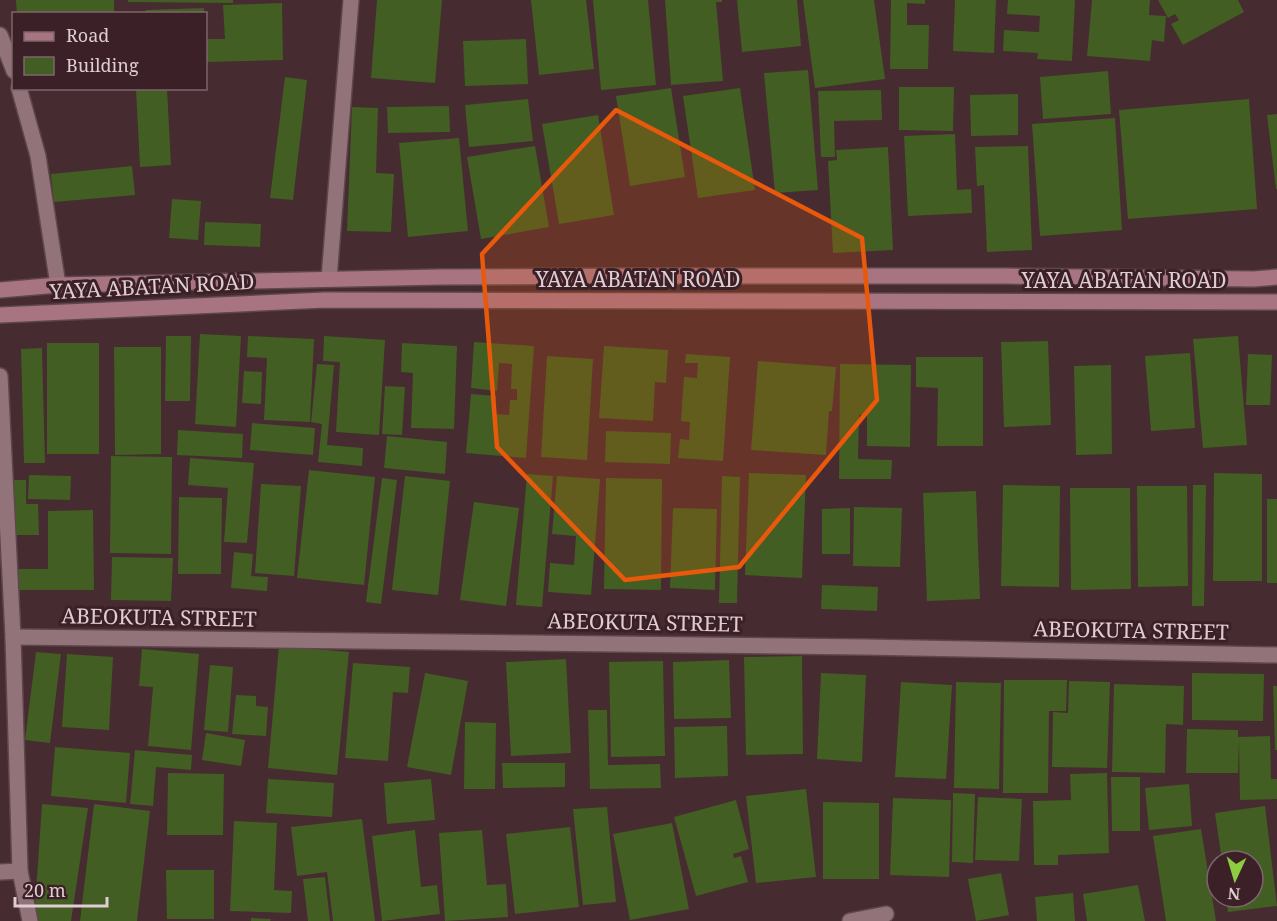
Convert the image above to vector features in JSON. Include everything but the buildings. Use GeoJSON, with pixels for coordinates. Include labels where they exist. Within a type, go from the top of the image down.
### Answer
{"type":"FeatureCollection","features":[{"type":"Feature","properties":{"kind":"main road","name":"YAYA ABATAN ROAD"},"geometry":{"type":"LineString","coordinates":[[0,290],[58,285],[329,279],[645,276],[1277,278]]}},
{"type":"Feature","properties":{"kind":"main road","name":"YAYA ABATAN ROAD"},"geometry":{"type":"LineString","coordinates":[[0,315],[325,300],[1277,302]]}},
{"type":"Feature","properties":{"kind":"street"},"geometry":{"type":"LineString","coordinates":[[329,279],[351,0]]}},
{"type":"Feature","properties":{"kind":"street"},"geometry":{"type":"LineString","coordinates":[[0,35],[12,66]]}},
{"type":"Feature","properties":{"kind":"street"},"geometry":{"type":"LineString","coordinates":[[20,90],[38,156],[58,285]]}},
{"type":"Feature","properties":{"kind":"street"},"geometry":{"type":"LineString","coordinates":[[0,376],[13,637],[20,870],[30,921]]}},
{"type":"Feature","properties":{"kind":"street","name":"ABEOKUTA STREET"},"geometry":{"type":"LineString","coordinates":[[13,637],[863,647],[1277,656]]}},
{"type":"Feature","properties":{"kind":"street"},"geometry":{"type":"LineString","coordinates":[[0,872],[20,870]]}},
{"type":"Feature","properties":{"kind":"street"},"geometry":{"type":"LineString","coordinates":[[850,921],[886,914]]}},
{"type":"Feature","properties":{"kind":"highlighted area"},"geometry":{"type":"Polygon","coordinates":[[[616,110],[862,238],[877,400],[739,567],[625,580],[497,447],[482,254],[616,110]]]}}]}
